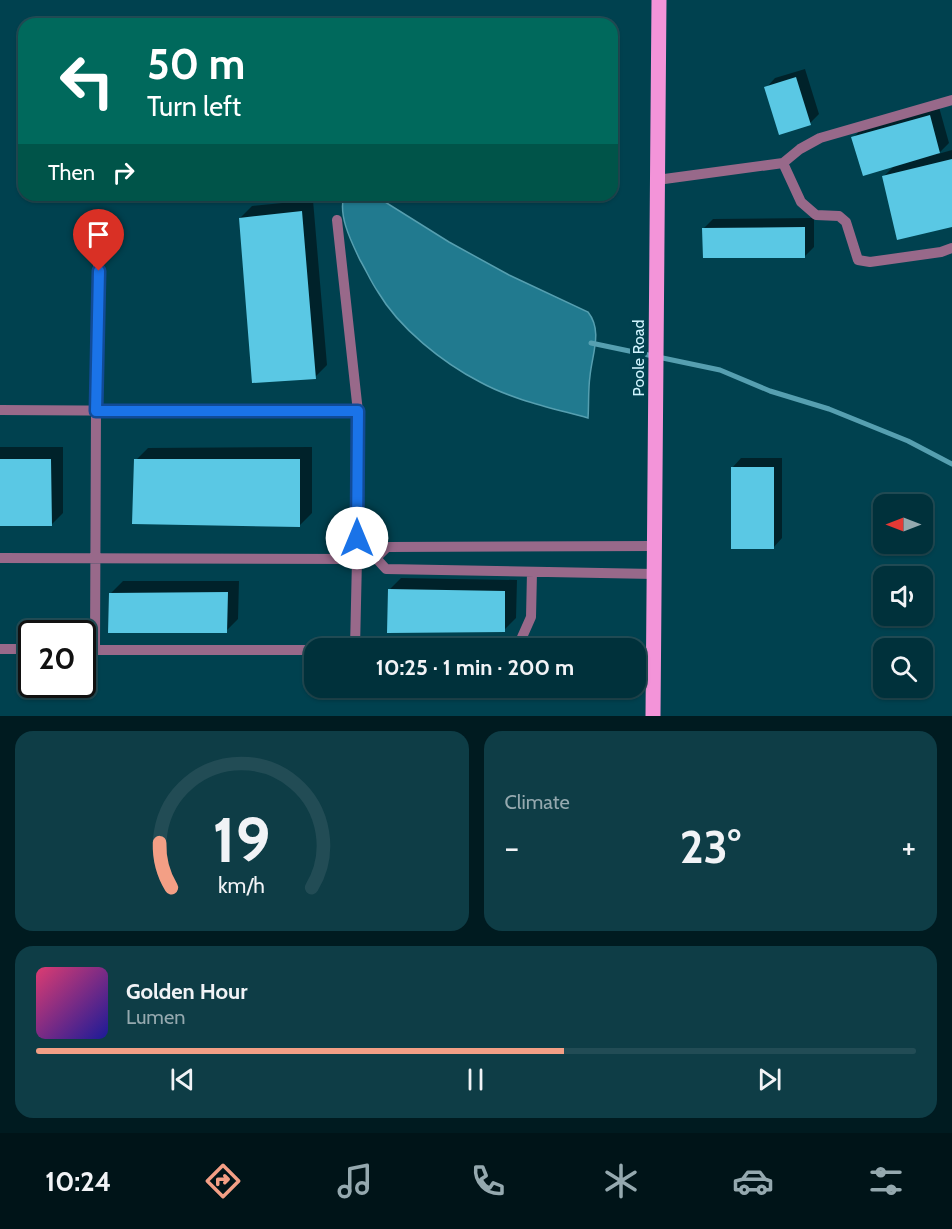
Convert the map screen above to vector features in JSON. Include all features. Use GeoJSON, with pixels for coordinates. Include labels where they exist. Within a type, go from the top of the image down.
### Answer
{"type":"FeatureCollection","features":[{"type":"Feature","properties":{"kind":"main road","name":"Poole Road"},"geometry":{"type":"LineString","coordinates":[[653,716],[658,0]]}},
{"type":"Feature","properties":{"kind":"lane"},"geometry":{"type":"LineString","coordinates":[[657,180],[783,163],[800,149],[820,138],[952,100]]}},
{"type":"Feature","properties":{"kind":"lane"},"geometry":{"type":"LineString","coordinates":[[783,163],[801,202],[816,215],[839,216],[846,222],[858,260],[870,262],[941,252],[952,248]]}},
{"type":"Feature","properties":{"kind":"lane"},"geometry":{"type":"LineString","coordinates":[[337,220],[358,411],[355,638]]}},
{"type":"Feature","properties":{"kind":"lane"},"geometry":{"type":"LineString","coordinates":[[95,620],[99,225]]}},
{"type":"Feature","properties":{"kind":"lane"},"geometry":{"type":"LineString","coordinates":[[0,410],[358,411]]}},
{"type":"Feature","properties":{"kind":"lane"},"geometry":{"type":"LineString","coordinates":[[0,558],[357,559],[376,558],[387,547],[654,546]]}},
{"type":"Feature","properties":{"kind":"lane"},"geometry":{"type":"LineString","coordinates":[[376,558],[386,569],[654,574]]}},
{"type":"Feature","properties":{"kind":"lane"},"geometry":{"type":"LineString","coordinates":[[522,638],[531,617],[532,572]]}},
{"type":"Feature","properties":{"kind":"lane"},"geometry":{"type":"LineString","coordinates":[[0,649],[18,649]]}},
{"type":"Feature","properties":{"kind":"lane"},"geometry":{"type":"LineString","coordinates":[[96,650],[304,650]]}},
{"type":"Feature","properties":{"kind":"water"},"geometry":{"type":"Polygon","coordinates":[[[343,201],[384,201],[449,242],[509,275],[588,312],[596,335],[589,381],[588,418],[506,394],[451,365],[423,343],[398,319],[373,284],[349,237],[344,220],[343,201]]]}},
{"type":"Feature","properties":{"kind":"building"},"geometry":{"type":"Polygon","coordinates":[[[796,77],[811,125],[779,135],[764,87],[796,77]]]}},
{"type":"Feature","properties":{"kind":"building"},"geometry":{"type":"Polygon","coordinates":[[[930,115],[940,153],[863,176],[851,137],[930,115]]]}},
{"type":"Feature","properties":{"kind":"building"},"geometry":{"type":"Polygon","coordinates":[[[952,159],[952,227],[897,240],[882,176],[952,159]]]}},
{"type":"Feature","properties":{"kind":"building"},"geometry":{"type":"Polygon","coordinates":[[[302,211],[316,379],[252,383],[239,218],[302,211]]]}},
{"type":"Feature","properties":{"kind":"building"},"geometry":{"type":"Polygon","coordinates":[[[805,227],[805,258],[703,258],[702,228],[805,227]]]}},
{"type":"Feature","properties":{"kind":"building"},"geometry":{"type":"Polygon","coordinates":[[[0,459],[51,459],[52,526],[0,526],[0,459]]]}},
{"type":"Feature","properties":{"kind":"building"},"geometry":{"type":"Polygon","coordinates":[[[134,459],[300,459],[300,527],[132,524],[134,459]]]}},
{"type":"Feature","properties":{"kind":"building"},"geometry":{"type":"Polygon","coordinates":[[[731,467],[774,467],[774,549],[731,549],[731,467]]]}},
{"type":"Feature","properties":{"kind":"building"},"geometry":{"type":"Polygon","coordinates":[[[388,589],[505,591],[505,632],[387,633],[388,589]]]}},
{"type":"Feature","properties":{"kind":"building"},"geometry":{"type":"Polygon","coordinates":[[[228,592],[227,633],[108,633],[109,593],[228,592]]]}},
{"type":"Feature","properties":{"kind":"waterway"},"geometry":{"type":"LineString","coordinates":[[591,343],[720,370],[770,391],[829,409],[908,441],[952,464]]}},
{"type":"Feature","properties":{"kind":"route"},"geometry":{"type":"LineString","coordinates":[[99,271],[96,411],[358,411],[357,538]]}}]}
